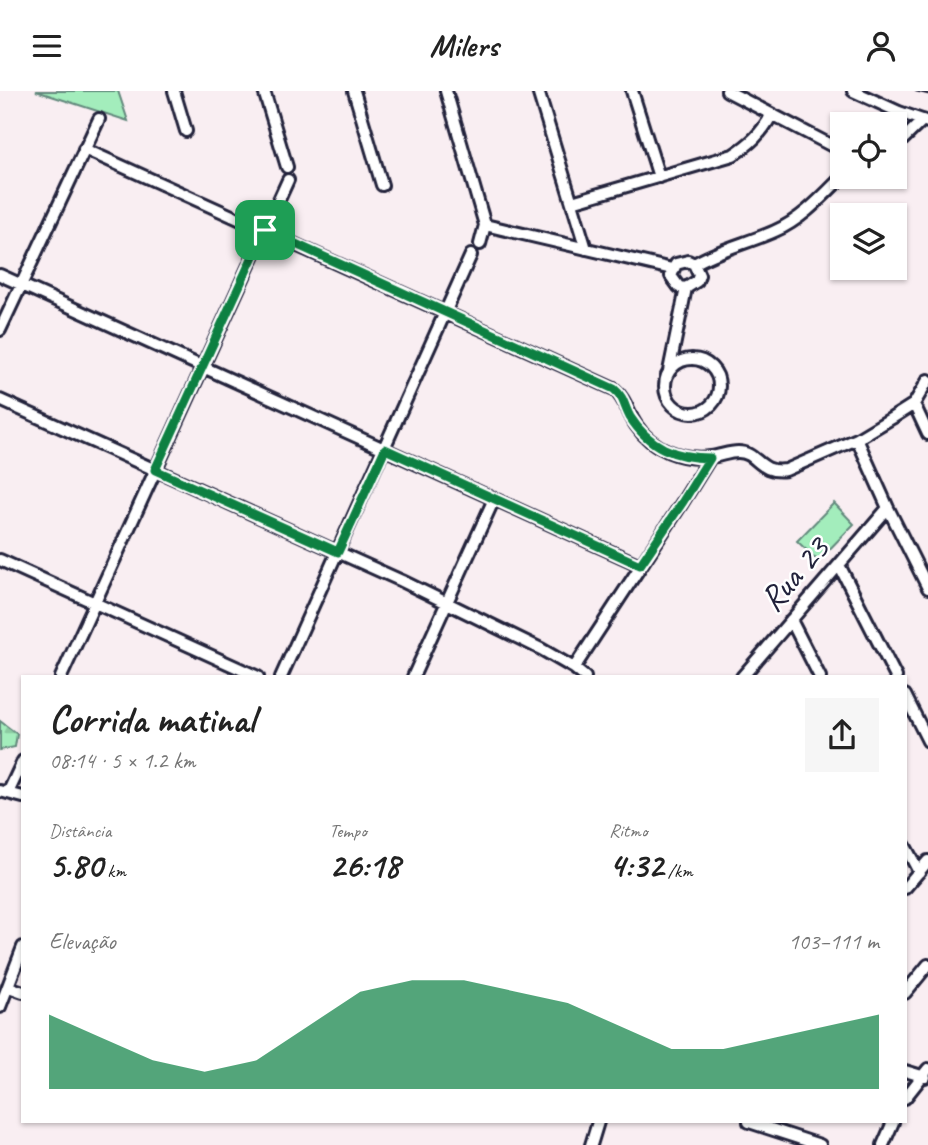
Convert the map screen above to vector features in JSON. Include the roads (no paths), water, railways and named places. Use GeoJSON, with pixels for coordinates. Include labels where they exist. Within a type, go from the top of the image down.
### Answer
{"type":"FeatureCollection","features":[{"type":"Feature","properties":{"kind":"street"},"geometry":{"type":"LineString","coordinates":[[174,91],[186,131]]}},
{"type":"Feature","properties":{"kind":"street"},"geometry":{"type":"LineString","coordinates":[[264,91],[288,167]]}},
{"type":"Feature","properties":{"kind":"street"},"geometry":{"type":"LineString","coordinates":[[354,91],[382,185]]}},
{"type":"Feature","properties":{"kind":"street"},"geometry":{"type":"LineString","coordinates":[[446,91],[485,225],[480,244]]}},
{"type":"Feature","properties":{"kind":"street"},"geometry":{"type":"LineString","coordinates":[[538,91],[586,249]]}},
{"type":"Feature","properties":{"kind":"street"},"geometry":{"type":"LineString","coordinates":[[632,91],[659,177]]}},
{"type":"Feature","properties":{"kind":"street"},"geometry":{"type":"LineString","coordinates":[[727,91],[830,145]]}},
{"type":"Feature","properties":{"kind":"street"},"geometry":{"type":"LineString","coordinates":[[853,91],[899,112]]}},
{"type":"Feature","properties":{"kind":"street"},"geometry":{"type":"LineString","coordinates":[[907,115],[926,121]]}},
{"type":"Feature","properties":{"kind":"street"},"geometry":{"type":"LineString","coordinates":[[572,202],[733,155],[750,144],[764,129],[771,116]]}},
{"type":"Feature","properties":{"kind":"street"},"geometry":{"type":"LineString","coordinates":[[0,330],[99,119]]}},
{"type":"Feature","properties":{"kind":"street"},"geometry":{"type":"LineString","coordinates":[[907,137],[926,121]]}},
{"type":"Feature","properties":{"kind":"street"},"geometry":{"type":"LineString","coordinates":[[84,149],[614,389],[622,396],[628,414],[641,433],[652,443],[666,451],[691,458],[710,458],[738,452],[747,454],[765,468],[774,471],[786,470],[857,439],[914,404],[928,380]]}},
{"type":"Feature","properties":{"kind":"street"},"geometry":{"type":"LineString","coordinates":[[62,675],[288,180]]}},
{"type":"Feature","properties":{"kind":"street"},"geometry":{"type":"LineString","coordinates":[[694,264],[699,275],[697,281],[686,288],[679,287],[671,276],[672,269],[682,261],[694,264],[712,253],[776,231],[797,219],[830,188]]}},
{"type":"Feature","properties":{"kind":"street"},"geometry":{"type":"LineString","coordinates":[[485,225],[672,269]]}},
{"type":"Feature","properties":{"kind":"street"},"geometry":{"type":"LineString","coordinates":[[282,675],[471,255]]}},
{"type":"Feature","properties":{"kind":"street"},"geometry":{"type":"LineString","coordinates":[[0,275],[640,565]]}},
{"type":"Feature","properties":{"kind":"street"},"geometry":{"type":"LineString","coordinates":[[669,371],[684,360],[693,359],[710,366],[719,382],[715,401],[701,412],[693,413],[677,409],[666,395],[666,379],[686,288]]}},
{"type":"Feature","properties":{"kind":"street"},"geometry":{"type":"LineString","coordinates":[[0,400],[447,603],[541,649],[582,675]]}},
{"type":"Feature","properties":{"kind":"street"},"geometry":{"type":"LineString","coordinates":[[914,404],[928,434]]}},
{"type":"Feature","properties":{"kind":"street"},"geometry":{"type":"LineString","coordinates":[[857,439],[928,588]]}},
{"type":"Feature","properties":{"kind":"street"},"geometry":{"type":"LineString","coordinates":[[574,668],[710,458]]}},
{"type":"Feature","properties":{"kind":"street"},"geometry":{"type":"LineString","coordinates":[[414,675],[495,499]]}},
{"type":"Feature","properties":{"kind":"street","name":"Rua 23"},"geometry":{"type":"LineString","coordinates":[[745,675],[888,508]]}},
{"type":"Feature","properties":{"kind":"street"},"geometry":{"type":"LineString","coordinates":[[0,560],[254,675]]}},
{"type":"Feature","properties":{"kind":"street"},"geometry":{"type":"LineString","coordinates":[[839,565],[895,675]]}},
{"type":"Feature","properties":{"kind":"street"},"geometry":{"type":"LineString","coordinates":[[791,620],[819,675]]}},
{"type":"Feature","properties":{"kind":"street"},"geometry":{"type":"LineString","coordinates":[[907,699],[928,741]]}},
{"type":"Feature","properties":{"kind":"street"},"geometry":{"type":"LineString","coordinates":[[21,764],[4,792],[21,796]]}},
{"type":"Feature","properties":{"kind":"street"},"geometry":{"type":"LineString","coordinates":[[907,850],[919,872]]}},
{"type":"Feature","properties":{"kind":"street"},"geometry":{"type":"LineString","coordinates":[[907,886],[928,861]]}},
{"type":"Feature","properties":{"kind":"street"},"geometry":{"type":"LineString","coordinates":[[0,1007],[21,953]]}},
{"type":"Feature","properties":{"kind":"street"},"geometry":{"type":"LineString","coordinates":[[907,991],[928,965]]}},
{"type":"Feature","properties":{"kind":"street"},"geometry":{"type":"LineString","coordinates":[[9,987],[21,991]]}},
{"type":"Feature","properties":{"kind":"street"},"geometry":{"type":"LineString","coordinates":[[907,1071],[926,1074]]}},
{"type":"Feature","properties":{"kind":"street"},"geometry":{"type":"LineString","coordinates":[[907,1096],[926,1074]]}},
{"type":"Feature","properties":{"kind":"street"},"geometry":{"type":"LineString","coordinates":[[591,1145],[598,1123]]}},
{"type":"Feature","properties":{"kind":"street"},"geometry":{"type":"LineString","coordinates":[[752,1123],[820,1145]]}},
{"type":"Feature","properties":{"kind":"street"},"geometry":{"type":"LineString","coordinates":[[883,1145],[893,1123]]}},
{"type":"Feature","properties":{"kind":"railway"},"geometry":{"type":"LineString","coordinates":[[916,91],[928,94]]}}]}
